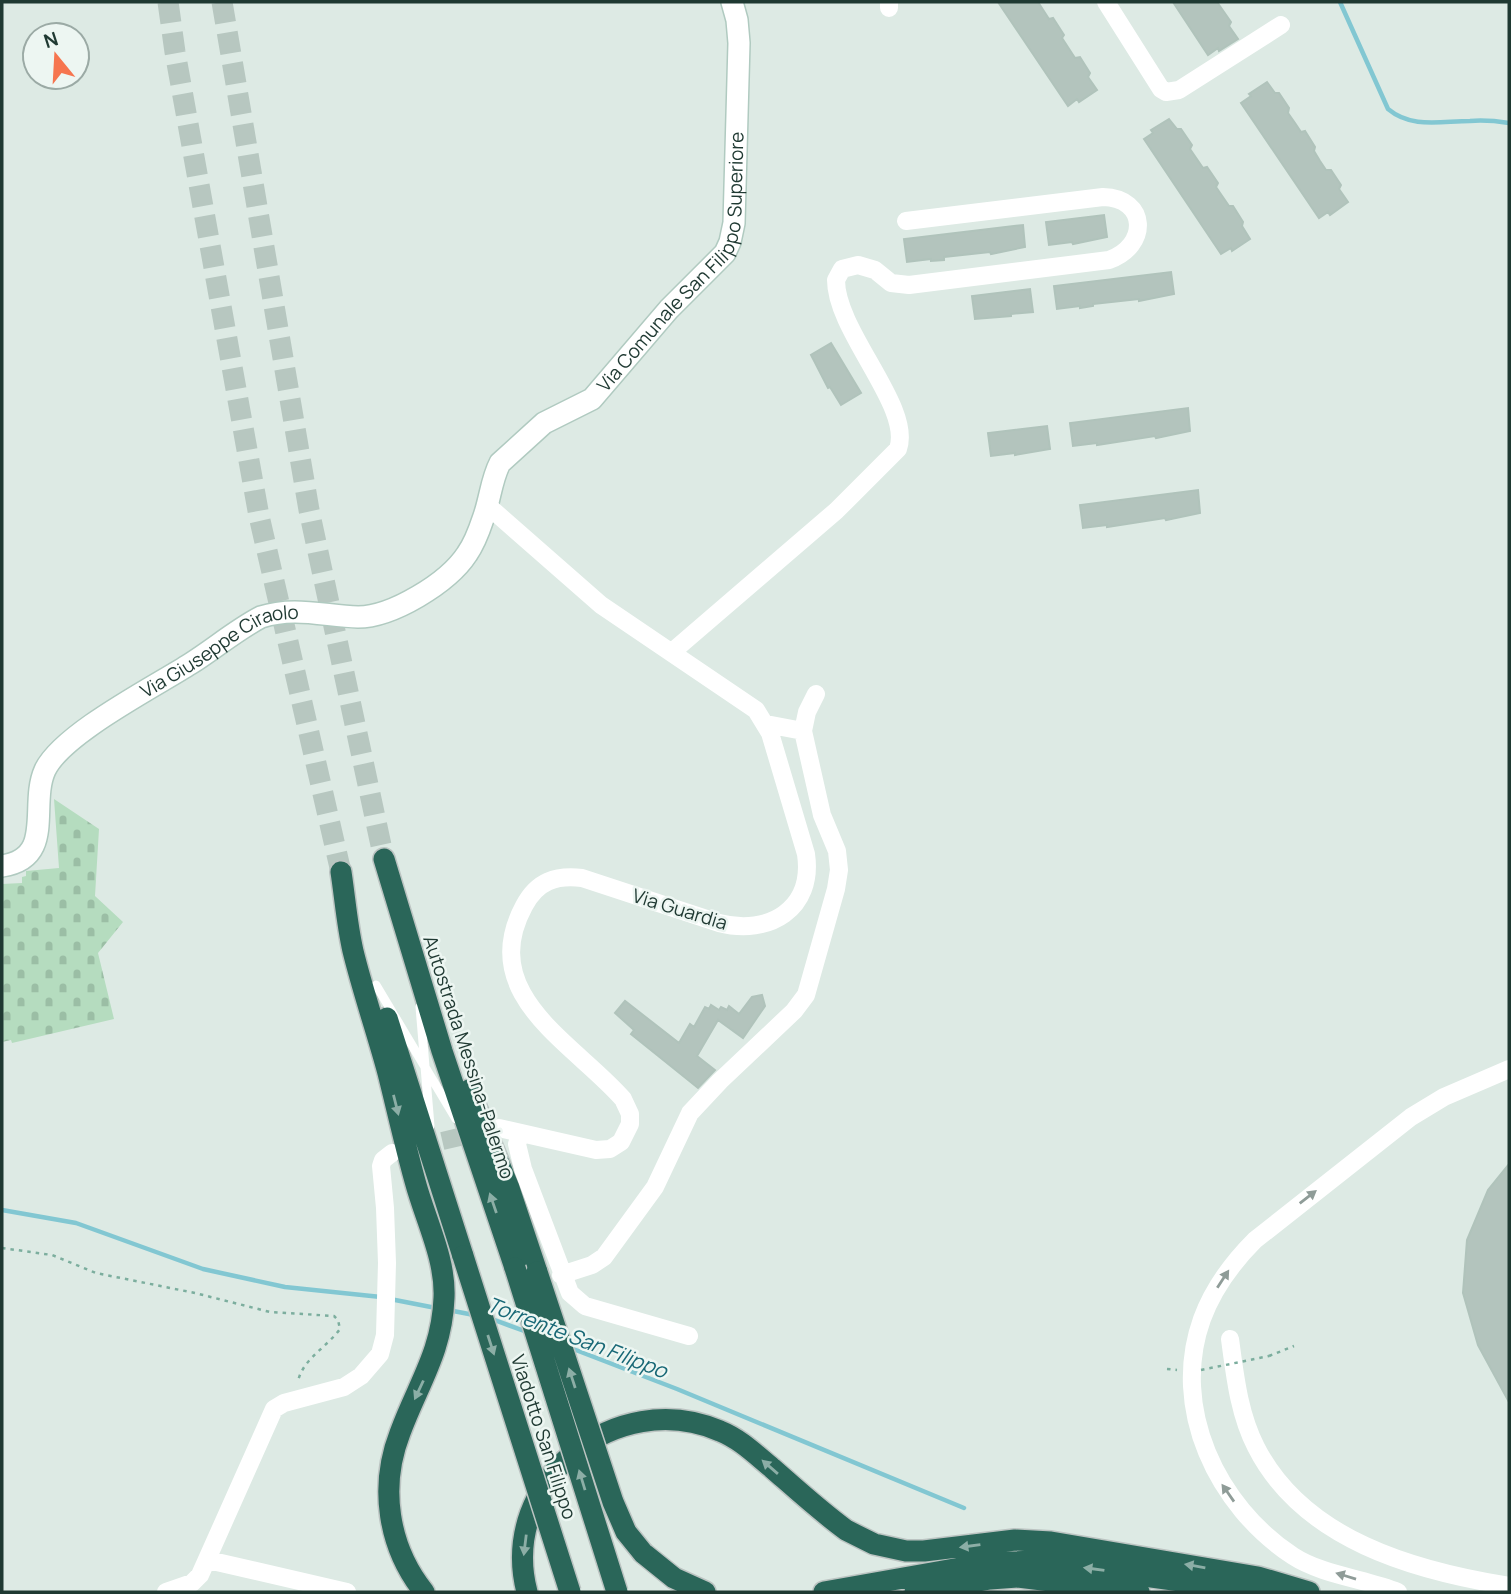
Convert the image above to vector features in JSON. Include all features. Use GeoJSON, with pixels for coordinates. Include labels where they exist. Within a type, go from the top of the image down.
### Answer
{"type":"FeatureCollection","features":[{"type":"Feature","properties":{"kind":"highway","name":"Autostrada Messina-Palermo"},"geometry":{"type":"LineString","coordinates":[[384,859],[475,1151],[515,1268]]}},
{"type":"Feature","properties":{"kind":"highway"},"geometry":{"type":"LineString","coordinates":[[424,1592],[410,1573],[396,1541],[390,1516],[389,1482],[399,1434],[434,1358],[442,1325],[445,1293],[442,1270],[421,1206],[353,949],[341,872],[433,1163]]}},
{"type":"Feature","properties":{"kind":"highway"},"geometry":{"type":"LineString","coordinates":[[397,904],[432,976],[475,1107],[509,1188],[613,1502],[626,1532],[643,1553],[674,1578],[705,1592]]}},
{"type":"Feature","properties":{"kind":"highway","name":"Viadotto San Filippo"},"geometry":{"type":"LineString","coordinates":[[433,1163],[570,1592]]}},
{"type":"Feature","properties":{"kind":"highway","name":"Viadotto San Filippo"},"geometry":{"type":"LineString","coordinates":[[515,1268],[617,1592]]}},
{"type":"Feature","properties":{"kind":"highway"},"geometry":{"type":"LineString","coordinates":[[527,1592],[524,1542],[536,1503],[551,1474],[573,1451],[600,1434],[626,1424],[666,1419],[694,1422],[734,1438],[846,1530],[866,1541],[890,1548],[923,1551],[1016,1541],[1051,1542],[1258,1577],[1309,1592]]}},
{"type":"Feature","properties":{"kind":"highway"},"geometry":{"type":"LineString","coordinates":[[824,1592],[988,1563],[1036,1560],[1259,1592]]}},
{"type":"Feature","properties":{"kind":"highway"},"geometry":{"type":"LineString","coordinates":[[915,1592],[1018,1577],[1139,1592]]}},
{"type":"Feature","properties":{"kind":"street","name":"Via Comunale San Filippo Superiore"},"geometry":{"type":"LineString","coordinates":[[487,505],[496,472],[506,457],[544,423],[592,399],[669,309],[725,253],[734,223],[739,43],[732,2]]}},
{"type":"Feature","properties":{"kind":"street"},"geometry":{"type":"LineString","coordinates":[[1106,2],[1161,89],[1167,92],[1179,90],[1281,25]]}},
{"type":"Feature","properties":{"kind":"street"},"geometry":{"type":"LineString","coordinates":[[672,652],[836,511],[898,449],[901,441],[895,414],[851,332],[839,302],[836,280],[842,269],[850,265],[867,266],[891,283],[909,285],[1110,260],[1128,251],[1137,235],[1138,225],[1132,208],[1115,198],[906,221]]}},
{"type":"Feature","properties":{"kind":"street","name":"Via Guardia"},"geometry":{"type":"LineString","coordinates":[[487,505],[601,605],[748,703],[766,724],[806,854],[808,874],[802,892],[788,912],[755,927],[719,923],[582,878],[553,878],[539,886],[522,910],[513,933],[511,965],[517,985],[555,1035],[616,1090],[627,1105],[631,1119],[621,1142],[603,1150],[499,1128]]}},
{"type":"Feature","properties":{"kind":"street","name":"Via Giuseppe Ciraolo"},"geometry":{"type":"LineString","coordinates":[[2,866],[15,863],[30,853],[37,838],[43,777],[50,761],[64,745],[261,617],[287,611],[363,617],[388,611],[415,599],[450,572],[467,554],[487,505]]}},
{"type":"Feature","properties":{"kind":"street"},"geometry":{"type":"LineString","coordinates":[[561,1275],[592,1265],[604,1257],[654,1187],[690,1113],[794,1011],[806,995],[833,901],[839,870],[837,851],[822,815],[803,732],[816,694]]}},
{"type":"Feature","properties":{"kind":"street"},"geometry":{"type":"LineString","coordinates":[[766,724],[803,732]]}},
{"type":"Feature","properties":{"kind":"street"},"geometry":{"type":"LineString","coordinates":[[1398,1592],[1295,1557],[1254,1524],[1230,1496],[1211,1464],[1196,1416],[1193,1383],[1201,1320],[1219,1284],[1255,1240],[1411,1117],[1444,1097],[1509,1069]]}},
{"type":"Feature","properties":{"kind":"street"},"geometry":{"type":"LineString","coordinates":[[521,1133],[517,1144],[521,1161],[561,1275],[570,1293],[585,1306],[689,1336]]}},
{"type":"Feature","properties":{"kind":"street"},"geometry":{"type":"LineString","coordinates":[[166,1592],[196,1580],[208,1560],[270,1415],[278,1405],[334,1390],[361,1376],[380,1354],[385,1335],[387,1264],[386,1208],[381,1166],[383,1160],[392,1153]]}},
{"type":"Feature","properties":{"kind":"street"},"geometry":{"type":"LineString","coordinates":[[1230,1339],[1236,1387],[1249,1431],[1266,1465],[1297,1501],[1323,1521],[1381,1553],[1445,1573],[1509,1586]]}},
{"type":"Feature","properties":{"kind":"street"},"geometry":{"type":"LineString","coordinates":[[208,1560],[347,1592]]}},
{"type":"Feature","properties":{"kind":"lane"},"geometry":{"type":"LineString","coordinates":[[418,973],[433,1163]]}},
{"type":"Feature","properties":{"kind":"lane"},"geometry":{"type":"LineString","coordinates":[[376,985],[475,1151]]}},
{"type":"Feature","properties":{"kind":"path"},"geometry":{"type":"LineString","coordinates":[[2,1248],[52,1255],[96,1273],[195,1293],[270,1312],[334,1316],[340,1329],[300,1373],[294,1401]]}},
{"type":"Feature","properties":{"kind":"path"},"geometry":{"type":"LineString","coordinates":[[1201,1370],[1269,1356],[1294,1346]]}},
{"type":"Feature","properties":{"kind":"green space"},"geometry":{"type":"Polygon","coordinates":[[[54,799],[99,829],[95,896],[123,922],[98,953],[114,1019],[12,1043],[11,1040],[2,1042],[2,884],[22,883],[26,871],[59,868],[54,799]]]}},
{"type":"Feature","properties":{"kind":"building"},"geometry":{"type":"Polygon","coordinates":[[[998,2],[1038,2],[1049,19],[1053,18],[1075,58],[1080,57],[1097,90],[1068,106],[998,2]]]}},
{"type":"Feature","properties":{"kind":"building"},"geometry":{"type":"Polygon","coordinates":[[[1173,2],[1217,2],[1231,22],[1229,26],[1238,39],[1208,55],[1173,2]]]}},
{"type":"Feature","properties":{"kind":"building"},"geometry":{"type":"Polygon","coordinates":[[[1267,82],[1275,93],[1279,93],[1301,132],[1305,131],[1326,170],[1331,170],[1341,185],[1339,189],[1348,202],[1330,215],[1328,212],[1319,218],[1241,103],[1267,82]]]}},
{"type":"Feature","properties":{"kind":"building"},"geometry":{"type":"Polygon","coordinates":[[[1169,119],[1177,129],[1181,129],[1192,145],[1190,149],[1203,168],[1207,167],[1218,183],[1216,187],[1243,222],[1242,226],[1250,239],[1232,251],[1231,248],[1221,254],[1144,139],[1153,133],[1151,130],[1169,119]]]}},
{"type":"Feature","properties":{"kind":"building"},"geometry":{"type":"Polygon","coordinates":[[[1104,215],[1107,237],[1073,244],[1049,245],[1046,222],[1104,215]]]}},
{"type":"Feature","properties":{"kind":"building"},"geometry":{"type":"Polygon","coordinates":[[[1023,225],[1025,247],[991,254],[944,257],[944,260],[907,262],[904,239],[1023,225]]]}},
{"type":"Feature","properties":{"kind":"building"},"geometry":{"type":"Polygon","coordinates":[[[1171,272],[1174,294],[1139,301],[1057,309],[1054,286],[1171,272]]]}},
{"type":"Feature","properties":{"kind":"building"},"geometry":{"type":"Polygon","coordinates":[[[1030,289],[1033,312],[975,319],[972,296],[1030,289]]]}},
{"type":"Feature","properties":{"kind":"building"},"geometry":{"type":"Polygon","coordinates":[[[831,343],[861,393],[841,405],[830,387],[828,388],[811,355],[831,343]]]}},
{"type":"Feature","properties":{"kind":"building"},"geometry":{"type":"Polygon","coordinates":[[[1188,408],[1190,431],[1156,438],[1073,446],[1070,423],[1188,408]]]}},
{"type":"Feature","properties":{"kind":"building"},"geometry":{"type":"Polygon","coordinates":[[[1047,426],[1050,449],[991,456],[988,433],[1047,426]]]}},
{"type":"Feature","properties":{"kind":"building"},"geometry":{"type":"Polygon","coordinates":[[[1198,490],[1200,513],[1166,520],[1083,528],[1080,505],[1198,490]]]}},
{"type":"Feature","properties":{"kind":"building"},"geometry":{"type":"Polygon","coordinates":[[[762,995],[765,1006],[743,1038],[718,1020],[697,1056],[715,1070],[698,1088],[631,1034],[634,1030],[615,1013],[625,1001],[679,1043],[690,1024],[694,1027],[705,1007],[709,1009],[711,1005],[719,1010],[721,1007],[727,1010],[729,1006],[739,1014],[752,997],[762,995]]]}},
{"type":"Feature","properties":{"kind":"building"},"geometry":{"type":"Polygon","coordinates":[[[1509,1164],[1509,1402],[1478,1345],[1463,1293],[1467,1240],[1488,1190],[1509,1164]]]}},
{"type":"Feature","properties":{"kind":"waterway"},"geometry":{"type":"LineString","coordinates":[[1340,2],[1388,109],[1417,122],[1509,123]]}},
{"type":"Feature","properties":{"kind":"waterway","name":"Torrente San Filippo"},"geometry":{"type":"LineString","coordinates":[[2,1210],[76,1223],[203,1269],[285,1287],[381,1297]]}},
{"type":"Feature","properties":{"kind":"waterway","name":"Torrente San Filippo"},"geometry":{"type":"LineString","coordinates":[[390,1299],[436,1308]]}},
{"type":"Feature","properties":{"kind":"waterway","name":"Torrente San Filippo"},"geometry":{"type":"LineString","coordinates":[[448,1310],[474,1315]]}},
{"type":"Feature","properties":{"kind":"waterway","name":"Torrente San Filippo"},"geometry":{"type":"LineString","coordinates":[[489,1318],[527,1332]]}},
{"type":"Feature","properties":{"kind":"waterway","name":"Torrente San Filippo"},"geometry":{"type":"LineString","coordinates":[[568,1347],[677,1389],[964,1508]]}},
{"type":"Feature","properties":{"kind":"tunnel"},"geometry":{"type":"LineString","coordinates":[[168,2],[259,516],[341,872]]}},
{"type":"Feature","properties":{"kind":"tunnel"},"geometry":{"type":"LineString","coordinates":[[222,2],[309,510],[384,859]]}},
{"type":"Feature","properties":{"kind":"tunnel"},"geometry":{"type":"LineString","coordinates":[[416,1147],[481,1132]]}}]}
